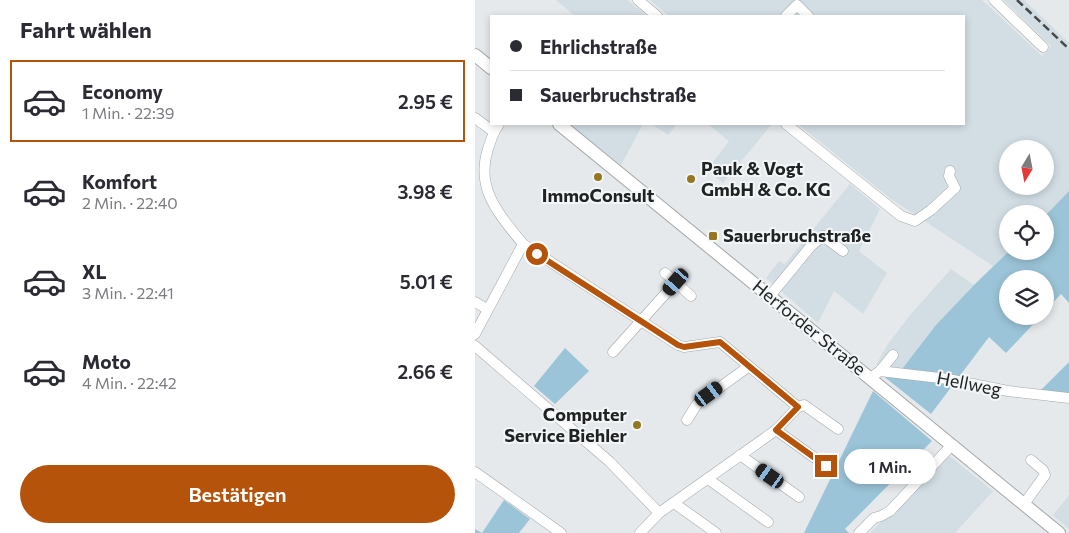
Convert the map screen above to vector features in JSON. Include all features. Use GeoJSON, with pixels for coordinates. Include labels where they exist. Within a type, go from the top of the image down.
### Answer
{"type":"FeatureCollection","features":[{"type":"Feature","properties":{"kind":"main road"},"geometry":{"type":"LineString","coordinates":[[475,55],[490,67]]}},
{"type":"Feature","properties":{"kind":"main road","name":"Herforder Straße"},"geometry":{"type":"LineString","coordinates":[[560,125],[770,296],[875,374],[953,445],[1059,533]]}},
{"type":"Feature","properties":{"kind":"street"},"geometry":{"type":"LineString","coordinates":[[638,0],[656,15]]}},
{"type":"Feature","properties":{"kind":"street"},"geometry":{"type":"LineString","coordinates":[[994,0],[1043,47]]}},
{"type":"Feature","properties":{"kind":"street"},"geometry":{"type":"LineString","coordinates":[[787,15],[797,5],[807,15]]}},
{"type":"Feature","properties":{"kind":"street"},"geometry":{"type":"LineString","coordinates":[[475,118],[496,128],[483,170],[486,189],[499,214],[523,244],[678,345],[684,347],[720,342],[798,407]]}},
{"type":"Feature","properties":{"kind":"street"},"geometry":{"type":"LineString","coordinates":[[787,125],[901,216],[915,221],[931,210],[955,188],[949,176],[950,171]]}},
{"type":"Feature","properties":{"kind":"street"},"geometry":{"type":"LineString","coordinates":[[770,296],[811,246],[823,236],[843,251]]}},
{"type":"Feature","properties":{"kind":"street"},"geometry":{"type":"LineString","coordinates":[[475,334],[523,244]]}},
{"type":"Feature","properties":{"kind":"street"},"geometry":{"type":"LineString","coordinates":[[665,273],[691,296]]}},
{"type":"Feature","properties":{"kind":"street"},"geometry":{"type":"LineString","coordinates":[[613,352],[676,282]]}},
{"type":"Feature","properties":{"kind":"street"},"geometry":{"type":"LineString","coordinates":[[475,302],[487,310]]}},
{"type":"Feature","properties":{"kind":"street"},"geometry":{"type":"LineString","coordinates":[[475,346],[610,462],[659,513]]}},
{"type":"Feature","properties":{"kind":"street"},"geometry":{"type":"LineString","coordinates":[[875,374],[893,355]]}},
{"type":"Feature","properties":{"kind":"street"},"geometry":{"type":"LineString","coordinates":[[687,420],[697,404],[748,367]]}},
{"type":"Feature","properties":{"kind":"street","name":"Hellweg"},"geometry":{"type":"LineString","coordinates":[[875,374],[948,379],[1008,391],[1069,398]]}},
{"type":"Feature","properties":{"kind":"street"},"geometry":{"type":"LineString","coordinates":[[643,532],[659,513],[776,430],[798,407],[804,405],[838,429]]}},
{"type":"Feature","properties":{"kind":"street"},"geometry":{"type":"LineString","coordinates":[[776,430],[826,466]]}},
{"type":"Feature","properties":{"kind":"street"},"geometry":{"type":"LineString","coordinates":[[859,533],[874,518],[890,511],[953,445]]}},
{"type":"Feature","properties":{"kind":"street"},"geometry":{"type":"LineString","coordinates":[[741,455],[799,497]]}},
{"type":"Feature","properties":{"kind":"street"},"geometry":{"type":"LineString","coordinates":[[1023,504],[1045,475],[1043,470],[1031,460]]}},
{"type":"Feature","properties":{"kind":"street"},"geometry":{"type":"LineString","coordinates":[[475,472],[561,533]]}},
{"type":"Feature","properties":{"kind":"street"},"geometry":{"type":"LineString","coordinates":[[708,479],[768,522]]}},
{"type":"Feature","properties":{"kind":"street"},"geometry":{"type":"LineString","coordinates":[[674,503],[715,533]]}},
{"type":"Feature","properties":{"kind":"shaded area"},"geometry":{"type":"Polygon","coordinates":[[[556,0],[627,0],[646,15],[574,15],[556,0]]]}},
{"type":"Feature","properties":{"kind":"shaded area"},"geometry":{"type":"Polygon","coordinates":[[[650,0],[982,0],[1042,56],[1051,46],[1004,0],[1024,0],[1069,43],[1069,191],[1054,207],[1054,205],[999,205],[999,260],[993,266],[891,199],[799,125],[965,125],[965,15],[668,15],[650,0]]]}},
{"type":"Feature","properties":{"kind":"shaded area"},"geometry":{"type":"Polygon","coordinates":[[[570,125],[642,125],[621,165],[570,125]]]}},
{"type":"Feature","properties":{"kind":"shaded area"},"geometry":{"type":"Polygon","coordinates":[[[653,125],[676,125],[668,135],[653,125]]]}},
{"type":"Feature","properties":{"kind":"shaded area"},"geometry":{"type":"Polygon","coordinates":[[[709,125],[771,125],[723,183],[707,170],[729,141],[709,125]]]}},
{"type":"Feature","properties":{"kind":"shaded area"},"geometry":{"type":"Polygon","coordinates":[[[850,184],[880,209],[859,251],[887,273],[863,314],[834,291],[818,323],[766,278],[779,261],[785,264],[850,184]]]}},
{"type":"Feature","properties":{"kind":"shaded area"},"geometry":{"type":"Polygon","coordinates":[[[1069,191],[1069,303],[1061,294],[1054,301],[1054,270],[999,270],[999,325],[1032,325],[1006,353],[989,337],[931,414],[882,375],[902,369],[936,325],[1000,260],[1054,260],[1054,207],[1069,191]]]}},
{"type":"Feature","properties":{"kind":"shaded area"},"geometry":{"type":"Polygon","coordinates":[[[951,269],[974,285],[936,325],[902,369],[876,365],[888,344],[911,314],[951,269]]]}},
{"type":"Feature","properties":{"kind":"shaded area"},"geometry":{"type":"Polygon","coordinates":[[[565,348],[589,371],[555,404],[534,386],[565,348]]]}},
{"type":"Feature","properties":{"kind":"shaded area"},"geometry":{"type":"Polygon","coordinates":[[[1069,362],[1069,395],[1040,391],[1069,362]]]}},
{"type":"Feature","properties":{"kind":"shaded area"},"geometry":{"type":"Polygon","coordinates":[[[873,391],[932,441],[845,529],[849,533],[804,533],[873,391]]]}},
{"type":"Feature","properties":{"kind":"shaded area"},"geometry":{"type":"Polygon","coordinates":[[[947,454],[993,491],[955,533],[870,533],[947,454]]]}},
{"type":"Feature","properties":{"kind":"shaded area"},"geometry":{"type":"Polygon","coordinates":[[[1069,495],[1069,529],[1053,515],[1069,495]]]}},
{"type":"Feature","properties":{"kind":"shaded area"},"geometry":{"type":"Polygon","coordinates":[[[504,500],[530,519],[519,533],[482,533],[504,500]]]}},
{"type":"Feature","properties":{"kind":"railway"},"geometry":{"type":"LineString","coordinates":[[1017,0],[1069,49]]}},
{"type":"Feature","properties":{"kind":"place","name":"ImmoConsult"},"geometry":{"type":"Point","coordinates":[598,177]}},
{"type":"Feature","properties":{"kind":"place","name":"Pauk & Vogt GmbH & Co. KG"},"geometry":{"type":"Point","coordinates":[691,179]}},
{"type":"Feature","properties":{"kind":"place","name":"Sauerbruchstraße"},"geometry":{"type":"Point","coordinates":[713,236]}},
{"type":"Feature","properties":{"kind":"place","name":"Computer Service Biehler"},"geometry":{"type":"Point","coordinates":[637,425]}},
{"type":"Feature","properties":{"kind":"route"},"geometry":{"type":"LineString","coordinates":[[537,254],[678,345],[684,347],[720,342],[798,407],[776,430],[826,466]]}}]}
